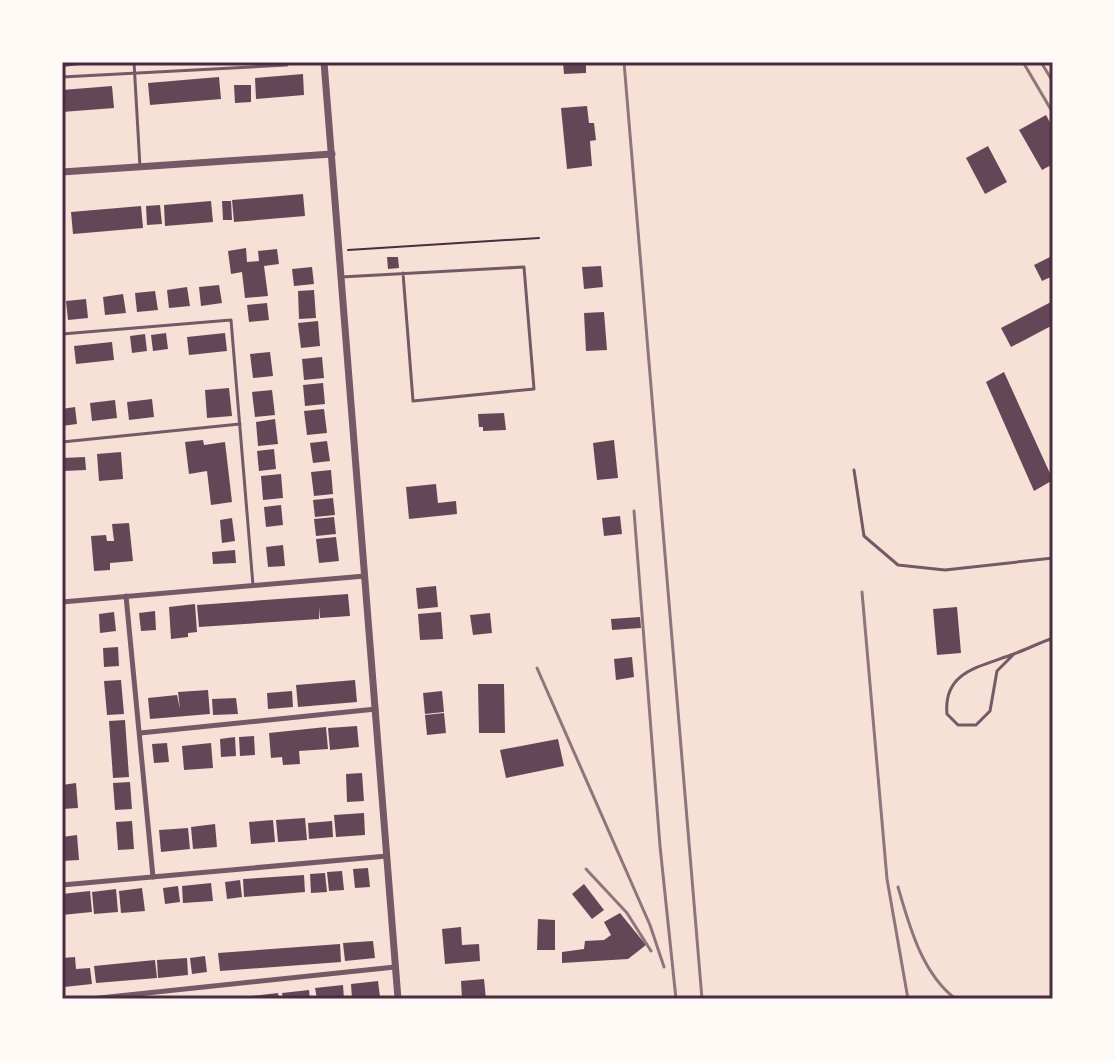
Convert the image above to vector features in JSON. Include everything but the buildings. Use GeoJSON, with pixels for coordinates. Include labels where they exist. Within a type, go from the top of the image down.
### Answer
{"type":"FeatureCollection","features":[{"type":"Feature","properties":{"kind":"street"},"geometry":{"type":"LineString","coordinates":[[324,62],[398,999]]}},
{"type":"Feature","properties":{"kind":"street"},"geometry":{"type":"LineString","coordinates":[[62,172],[332,154]]}},
{"type":"Feature","properties":{"kind":"street"},"geometry":{"type":"LineString","coordinates":[[62,602],[365,576]]}},
{"type":"Feature","properties":{"kind":"street"},"geometry":{"type":"LineString","coordinates":[[126,596],[153,877]]}},
{"type":"Feature","properties":{"kind":"street"},"geometry":{"type":"LineString","coordinates":[[140,733],[376,709]]}},
{"type":"Feature","properties":{"kind":"street"},"geometry":{"type":"LineString","coordinates":[[62,885],[387,856]]}},
{"type":"Feature","properties":{"kind":"street"},"geometry":{"type":"LineString","coordinates":[[90,999],[396,967]]}},
{"type":"Feature","properties":{"kind":"lane"},"geometry":{"type":"LineString","coordinates":[[134,62],[140,167]]}},
{"type":"Feature","properties":{"kind":"lane"},"geometry":{"type":"LineString","coordinates":[[62,77],[287,65]]}},
{"type":"Feature","properties":{"kind":"lane"},"geometry":{"type":"LineString","coordinates":[[341,277],[403,273],[524,267],[534,389],[413,401],[403,273]]}},
{"type":"Feature","properties":{"kind":"lane"},"geometry":{"type":"LineString","coordinates":[[62,334],[231,320],[253,585]]}},
{"type":"Feature","properties":{"kind":"lane"},"geometry":{"type":"LineString","coordinates":[[62,442],[240,424]]}},
{"type":"Feature","properties":{"kind":"lane"},"geometry":{"type":"LineString","coordinates":[[854,470],[864,536],[898,565],[945,570],[1053,558]]}},
{"type":"Feature","properties":{"kind":"lane"},"geometry":{"type":"LineString","coordinates":[[1014,654],[997,671],[990,711],[976,725],[958,725],[947,714],[946,699],[954,684],[969,669],[1053,638]]}},
{"type":"Feature","properties":{"kind":"path"},"geometry":{"type":"LineString","coordinates":[[339,251],[539,238]]}},
{"type":"Feature","properties":{"kind":"railway"},"geometry":{"type":"LineString","coordinates":[[624,62],[702,999]]}},
{"type":"Feature","properties":{"kind":"railway"},"geometry":{"type":"LineString","coordinates":[[1023,62],[1053,113]]}},
{"type":"Feature","properties":{"kind":"railway"},"geometry":{"type":"LineString","coordinates":[[1041,62],[1053,82]]}},
{"type":"Feature","properties":{"kind":"railway"},"geometry":{"type":"LineString","coordinates":[[634,511],[660,846],[676,999]]}},
{"type":"Feature","properties":{"kind":"railway"},"geometry":{"type":"LineString","coordinates":[[862,592],[887,879],[908,999]]}},
{"type":"Feature","properties":{"kind":"railway"},"geometry":{"type":"LineString","coordinates":[[537,668],[650,925],[664,967]]}},
{"type":"Feature","properties":{"kind":"railway"},"geometry":{"type":"LineString","coordinates":[[586,869],[627,913],[651,951]]}},
{"type":"Feature","properties":{"kind":"railway"},"geometry":{"type":"LineString","coordinates":[[898,887],[918,948],[934,976],[956,999]]}}]}
